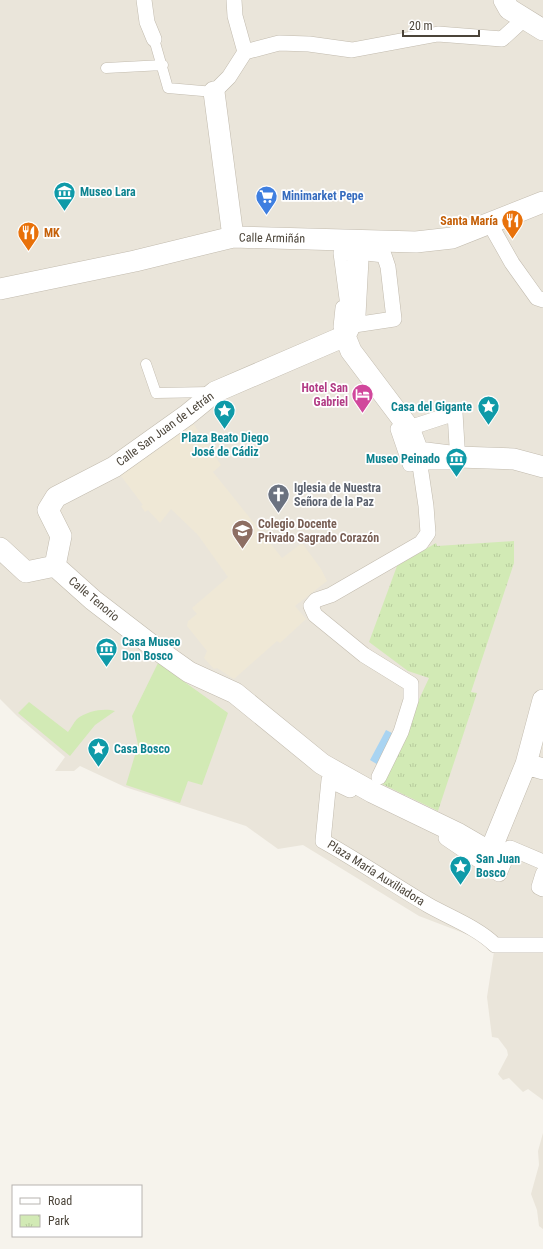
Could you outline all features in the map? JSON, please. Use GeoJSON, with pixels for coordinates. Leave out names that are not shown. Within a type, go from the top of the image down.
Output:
{"type":"FeatureCollection","features":[{"type":"Feature","properties":{"kind":"street"},"geometry":{"type":"LineString","coordinates":[[144,0],[147,22],[154,39]]}},
{"type":"Feature","properties":{"kind":"street"},"geometry":{"type":"LineString","coordinates":[[234,0],[235,16],[245,52]]}},
{"type":"Feature","properties":{"kind":"street"},"geometry":{"type":"LineString","coordinates":[[504,0],[509,9],[543,30]]}},
{"type":"Feature","properties":{"kind":"street"},"geometry":{"type":"LineString","coordinates":[[233,237],[214,92],[229,77],[245,52],[279,43],[309,44],[352,50],[438,34],[502,39],[524,19]]}},
{"type":"Feature","properties":{"kind":"street","name":"Calle Armiñán"},"geometry":{"type":"LineString","coordinates":[[0,289],[135,261],[233,237],[359,246],[452,238],[543,202]]}},
{"type":"Feature","properties":{"kind":"street"},"geometry":{"type":"LineString","coordinates":[[490,224],[512,263],[537,298],[543,300]]}},
{"type":"Feature","properties":{"kind":"street"},"geometry":{"type":"LineString","coordinates":[[347,330],[394,319],[388,267],[384,255],[359,246],[354,315],[347,330],[351,351],[409,428],[419,457],[428,533],[421,543],[331,595],[316,600],[311,606],[315,615],[364,655],[411,684],[411,700],[403,726],[379,778]]}},
{"type":"Feature","properties":{"kind":"street","name":"Calle San Juan de Letrán"},"geometry":{"type":"LineString","coordinates":[[55,566],[61,536],[48,510],[56,497],[114,467],[187,416],[215,392],[347,330]]}},
{"type":"Feature","properties":{"kind":"street"},"geometry":{"type":"LineString","coordinates":[[409,428],[455,413],[458,457]]}},
{"type":"Feature","properties":{"kind":"street"},"geometry":{"type":"LineString","coordinates":[[419,457],[514,459],[543,466]]}},
{"type":"Feature","properties":{"kind":"street"},"geometry":{"type":"LineString","coordinates":[[0,548],[26,572],[55,566]]}},
{"type":"Feature","properties":{"kind":"street","name":"Calle Tenorio"},"geometry":{"type":"LineString","coordinates":[[55,566],[93,600],[158,650],[189,672],[235,693],[322,764],[372,792],[459,834],[490,852],[534,766]]}},
{"type":"Feature","properties":{"kind":"street"},"geometry":{"type":"LineString","coordinates":[[534,766],[543,700]]}},
{"type":"Feature","properties":{"kind":"street","name":"Plaza María Auxiliadora"},"geometry":{"type":"LineString","coordinates":[[543,862],[510,848],[498,874],[458,845],[422,824],[329,780],[323,841],[404,891],[483,934],[495,945],[543,945]]}},
{"type":"Feature","properties":{"kind":"street"},"geometry":{"type":"LineString","coordinates":[[543,874],[539,887],[543,890]]}},
{"type":"Feature","properties":{"kind":"lane"},"geometry":{"type":"LineString","coordinates":[[154,39],[163,65],[168,88],[214,92]]}},
{"type":"Feature","properties":{"kind":"lane"},"geometry":{"type":"LineString","coordinates":[[106,68],[163,65]]}},
{"type":"Feature","properties":{"kind":"lane"},"geometry":{"type":"LineString","coordinates":[[146,364],[156,393],[215,392]]}},
{"type":"Feature","properties":{"kind":"shaded area"},"geometry":{"type":"Polygon","coordinates":[[[0,0],[543,0],[543,1100],[528,1089],[523,1092],[509,1078],[503,1080],[498,1074],[508,1055],[507,1050],[498,1038],[492,1037],[487,997],[495,945],[419,916],[303,845],[278,849],[246,826],[125,787],[80,766],[74,771],[55,771],[65,757],[17,716],[0,699],[0,0]]]}},
{"type":"Feature","properties":{"kind":"shaded area","name":"Colegio Docente Privado Sagrado Corazón"},"geometry":{"type":"Polygon","coordinates":[[[191,420],[221,465],[213,472],[282,558],[302,543],[321,569],[327,581],[295,606],[306,619],[280,643],[277,641],[234,679],[217,668],[214,669],[204,658],[207,651],[187,626],[188,621],[197,614],[192,608],[228,577],[198,535],[171,509],[160,523],[148,510],[145,512],[141,506],[143,505],[118,472],[191,420]]]}},
{"type":"Feature","properties":{"kind":"shaded area"},"geometry":{"type":"Polygon","coordinates":[[[543,1133],[543,1229],[539,1226],[537,1210],[531,1194],[539,1165],[538,1151],[543,1133]]]}},
{"type":"Feature","properties":{"kind":"green space"},"geometry":{"type":"Polygon","coordinates":[[[514,541],[514,563],[471,692],[477,693],[438,811],[380,783],[429,678],[408,671],[369,642],[397,566],[436,543],[437,546],[514,541]]]}},
{"type":"Feature","properties":{"kind":"green space"},"geometry":{"type":"Polygon","coordinates":[[[158,663],[228,713],[202,785],[188,781],[180,803],[126,785],[138,745],[132,716],[158,663]]]}},
{"type":"Feature","properties":{"kind":"green space"},"geometry":{"type":"Polygon","coordinates":[[[29,702],[68,732],[77,719],[81,716],[101,710],[115,711],[95,725],[70,756],[18,713],[29,702]]]}},
{"type":"Feature","properties":{"kind":"water"},"geometry":{"type":"Polygon","coordinates":[[[386,730],[396,735],[380,766],[370,760],[386,730]]]}},
{"type":"Feature","properties":{"kind":"place","name":"Museo Lara"},"geometry":{"type":"Point","coordinates":[64,212]}},
{"type":"Feature","properties":{"kind":"place","name":"Minimarket Pepe"},"geometry":{"type":"Point","coordinates":[266,216]}},
{"type":"Feature","properties":{"kind":"place","name":"Santa María"},"geometry":{"type":"Point","coordinates":[513,240]}},
{"type":"Feature","properties":{"kind":"place","name":"MK"},"geometry":{"type":"Point","coordinates":[28,252]}},
{"type":"Feature","properties":{"kind":"place","name":"Hotel San Gabriel"},"geometry":{"type":"Point","coordinates":[363,414]}},
{"type":"Feature","properties":{"kind":"place","name":"Casa del Gigante"},"geometry":{"type":"Point","coordinates":[488,426]}},
{"type":"Feature","properties":{"kind":"place","name":"Plaza Beato Diego José de Cádiz"},"geometry":{"type":"Point","coordinates":[225,430]}},
{"type":"Feature","properties":{"kind":"place","name":"Museo Peinado"},"geometry":{"type":"Point","coordinates":[456,478]}},
{"type":"Feature","properties":{"kind":"place","name":"Iglesia de Nuestra Señora de la Paz"},"geometry":{"type":"Point","coordinates":[279,514]}},
{"type":"Feature","properties":{"kind":"place","name":"Colegio Docente Privado Sagrado Corazón"},"geometry":{"type":"Point","coordinates":[243,550]}},
{"type":"Feature","properties":{"kind":"place","name":"Casa Museo Don Bosco"},"geometry":{"type":"Point","coordinates":[106,668]}},
{"type":"Feature","properties":{"kind":"place","name":"Casa Bosco"},"geometry":{"type":"Point","coordinates":[99,768]}},
{"type":"Feature","properties":{"kind":"place","name":"San Juan Bosco"},"geometry":{"type":"Point","coordinates":[461,886]}}]}
